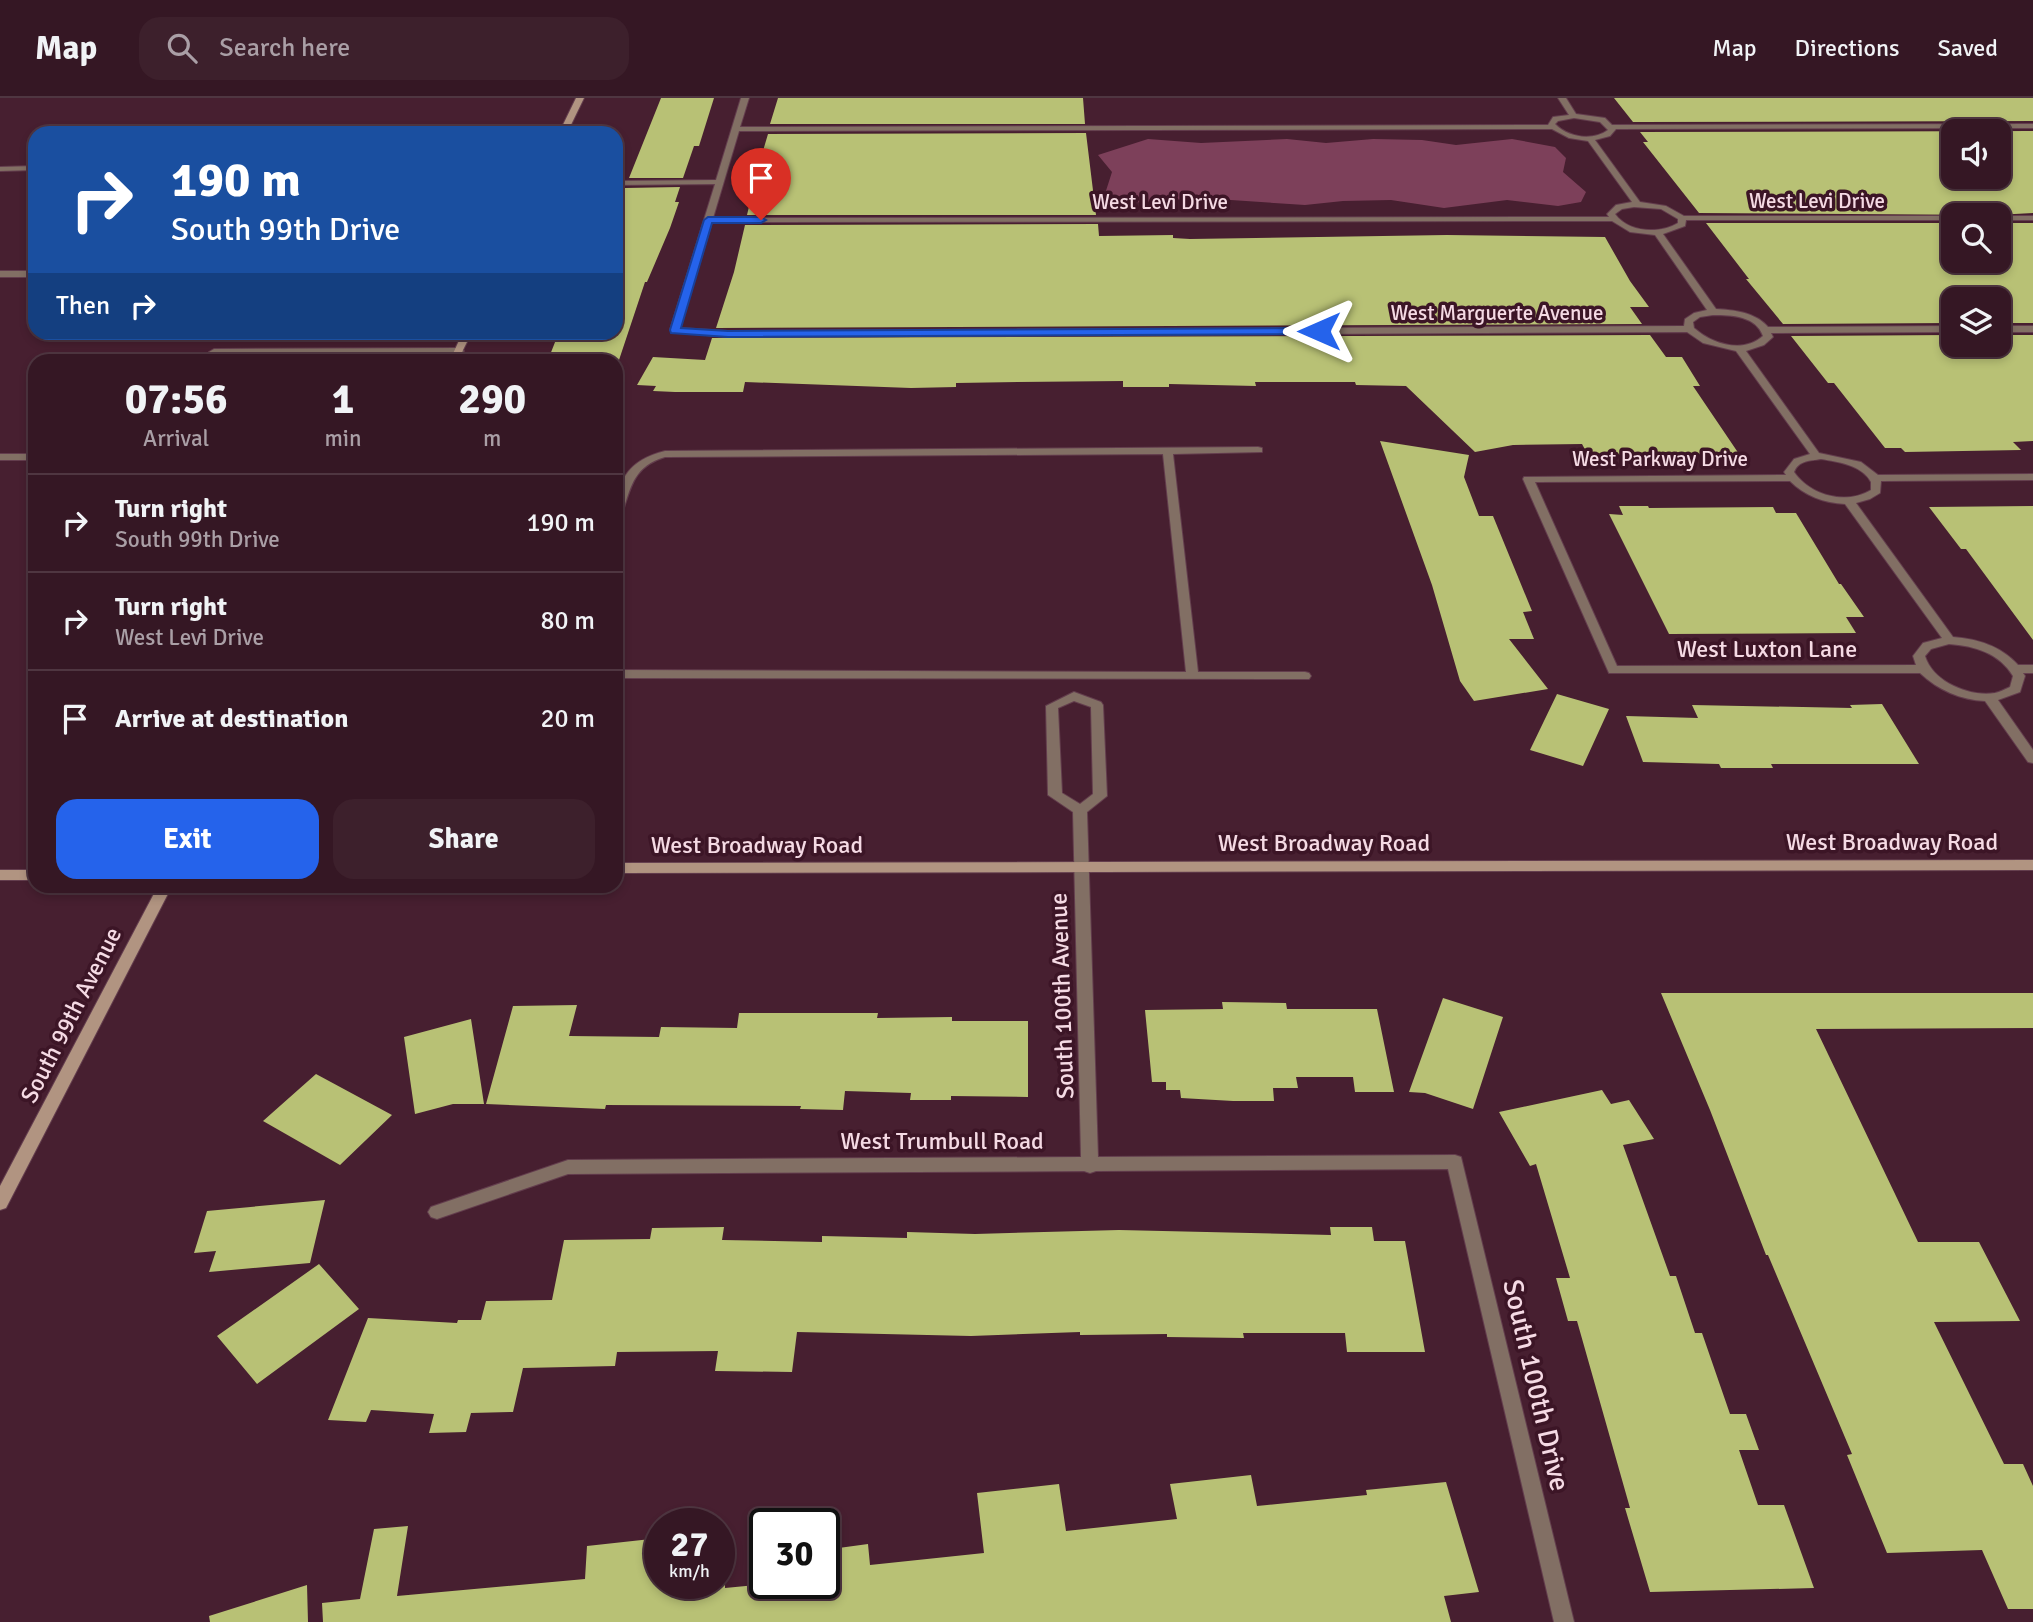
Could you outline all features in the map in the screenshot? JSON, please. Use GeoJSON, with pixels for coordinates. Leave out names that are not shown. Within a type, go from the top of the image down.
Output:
{"type":"FeatureCollection","features":[{"type":"Feature","properties":{"kind":"main road"},"geometry":{"type":"LineString","coordinates":[[566,126],[580,98]]}},
{"type":"Feature","properties":{"kind":"main road","name":"West Broadway Road"},"geometry":{"type":"LineString","coordinates":[[623,868],[2033,865]]}},
{"type":"Feature","properties":{"kind":"main road"},"geometry":{"type":"LineString","coordinates":[[0,876],[28,875]]}},
{"type":"Feature","properties":{"kind":"main road","name":"South 99th Avenue"},"geometry":{"type":"LineString","coordinates":[[0,1203],[161,893]]}},
{"type":"Feature","properties":{"kind":"street"},"geometry":{"type":"LineString","coordinates":[[708,220],[746,98]]}},
{"type":"Feature","properties":{"kind":"street"},"geometry":{"type":"LineString","coordinates":[[1562,98],[1574,116]]}},
{"type":"Feature","properties":{"kind":"street"},"geometry":{"type":"LineString","coordinates":[[1552,127],[1551,124],[1556,119],[1574,116],[1602,120],[1612,127],[2033,126]]}},
{"type":"Feature","properties":{"kind":"street"},"geometry":{"type":"LineString","coordinates":[[736,129],[1552,127],[1567,135],[1590,138],[1611,133],[1612,127]]}},
{"type":"Feature","properties":{"kind":"street"},"geometry":{"type":"LineString","coordinates":[[1590,138],[1637,204]]}},
{"type":"Feature","properties":{"kind":"street"},"geometry":{"type":"LineString","coordinates":[[0,169],[28,169]]}},
{"type":"Feature","properties":{"kind":"street"},"geometry":{"type":"LineString","coordinates":[[623,183],[719,182]]}},
{"type":"Feature","properties":{"kind":"street"},"geometry":{"type":"LineString","coordinates":[[1637,204],[1670,210],[1682,218],[1682,224],[1676,229],[1657,232],[1625,227],[1613,219],[1613,210],[1637,204]]}},
{"type":"Feature","properties":{"kind":"street","name":"West Levi Drive"},"geometry":{"type":"LineString","coordinates":[[1682,218],[1941,218]]}},
{"type":"Feature","properties":{"kind":"street"},"geometry":{"type":"LineString","coordinates":[[2011,218],[2033,218]]}},
{"type":"Feature","properties":{"kind":"street","name":"West Levi Drive"},"geometry":{"type":"LineString","coordinates":[[708,220],[1613,219]]}},
{"type":"Feature","properties":{"kind":"street","name":"West Marguerte Avenue"},"geometry":{"type":"LineString","coordinates":[[708,220],[675,330],[742,334],[1689,330]]}},
{"type":"Feature","properties":{"kind":"street"},"geometry":{"type":"LineString","coordinates":[[1657,232],[1713,312]]}},
{"type":"Feature","properties":{"kind":"street"},"geometry":{"type":"LineString","coordinates":[[0,274],[28,274]]}},
{"type":"Feature","properties":{"kind":"street"},"geometry":{"type":"LineString","coordinates":[[1766,330],[1768,337],[1762,344],[1739,348],[1708,342],[1689,330],[1687,325],[1691,317],[1713,312],[1745,316],[1766,330],[1941,329]]}},
{"type":"Feature","properties":{"kind":"street"},"geometry":{"type":"LineString","coordinates":[[2011,329],[2033,329]]}},
{"type":"Feature","properties":{"kind":"street"},"geometry":{"type":"LineString","coordinates":[[212,354],[222,340]]}},
{"type":"Feature","properties":{"kind":"street"},"geometry":{"type":"LineString","coordinates":[[1739,348],[1817,457]]}},
{"type":"Feature","properties":{"kind":"street"},"geometry":{"type":"LineString","coordinates":[[623,497],[634,466],[649,457],[665,454],[1258,450]]}},
{"type":"Feature","properties":{"kind":"street"},"geometry":{"type":"LineString","coordinates":[[1168,452],[1192,676]]}},
{"type":"Feature","properties":{"kind":"street"},"geometry":{"type":"LineString","coordinates":[[0,457],[28,457]]}},
{"type":"Feature","properties":{"kind":"street"},"geometry":{"type":"LineString","coordinates":[[1817,457],[1847,461],[1875,478],[1878,485],[1871,495],[1848,500],[1810,492],[1792,478],[1789,472],[1797,461],[1817,457]]}},
{"type":"Feature","properties":{"kind":"street"},"geometry":{"type":"LineString","coordinates":[[1875,478],[2033,477]]}},
{"type":"Feature","properties":{"kind":"street","name":"West Parkway Drive"},"geometry":{"type":"LineString","coordinates":[[1613,670],[1528,479],[1792,478]]}},
{"type":"Feature","properties":{"kind":"street"},"geometry":{"type":"LineString","coordinates":[[1848,500],[1949,640]]}},
{"type":"Feature","properties":{"kind":"street"},"geometry":{"type":"LineString","coordinates":[[1949,640],[1988,648],[2015,669],[2019,676],[2016,688],[2010,693],[1989,697],[1974,696],[1943,686],[1922,669],[1918,660],[1919,652],[1925,646],[1949,640]]}},
{"type":"Feature","properties":{"kind":"street"},"geometry":{"type":"LineString","coordinates":[[2015,669],[2033,668]]}},
{"type":"Feature","properties":{"kind":"street","name":"West Luxton Lane"},"geometry":{"type":"LineString","coordinates":[[1613,670],[1922,669]]}},
{"type":"Feature","properties":{"kind":"street"},"geometry":{"type":"LineString","coordinates":[[623,674],[1305,676]]}},
{"type":"Feature","properties":{"kind":"street"},"geometry":{"type":"LineString","coordinates":[[1074,675],[1074,696]]}},
{"type":"Feature","properties":{"kind":"street"},"geometry":{"type":"LineString","coordinates":[[1074,696],[1097,705],[1100,796],[1080,810],[1055,795],[1052,706],[1074,696]]}},
{"type":"Feature","properties":{"kind":"street"},"geometry":{"type":"LineString","coordinates":[[1989,697],[2033,759]]}},
{"type":"Feature","properties":{"kind":"street","name":"South 100th Avenue"},"geometry":{"type":"LineString","coordinates":[[1080,810],[1090,1166]]}},
{"type":"Feature","properties":{"kind":"street","name":"West Trumbull Road"},"geometry":{"type":"LineString","coordinates":[[437,1212],[568,1167],[1455,1162]]}},
{"type":"Feature","properties":{"kind":"street","name":"South 100th Drive"},"geometry":{"type":"LineString","coordinates":[[1455,1162],[1564,1622]]}},
{"type":"Feature","properties":{"kind":"shaded area"},"geometry":{"type":"Polygon","coordinates":[[[1148,139],[1201,143],[1287,139],[1326,143],[1373,139],[1422,140],[1456,145],[1512,139],[1555,147],[1566,158],[1563,172],[1586,192],[1581,202],[1558,206],[1507,200],[1444,208],[1391,200],[1305,205],[1201,198],[1114,204],[1104,197],[1112,172],[1098,155],[1148,139]]]}},
{"type":"Feature","properties":{"kind":"building"},"geometry":{"type":"Polygon","coordinates":[[[661,98],[714,98],[699,146],[694,146],[683,178],[629,178],[661,98]]]}},
{"type":"Feature","properties":{"kind":"building"},"geometry":{"type":"Polygon","coordinates":[[[778,98],[1083,98],[1085,124],[770,124],[778,98]]]}},
{"type":"Feature","properties":{"kind":"building"},"geometry":{"type":"Polygon","coordinates":[[[1614,98],[2033,98],[2033,121],[1941,119],[1941,121],[1633,122],[1614,98]]]}},
{"type":"Feature","properties":{"kind":"building"},"geometry":{"type":"Polygon","coordinates":[[[1941,131],[1941,189],[2011,189],[2011,131],[2033,131],[2033,213],[2011,214],[2011,203],[1941,203],[1941,215],[1699,213],[1643,142],[1648,142],[1640,132],[1941,131]]]}},
{"type":"Feature","properties":{"kind":"building"},"geometry":{"type":"Polygon","coordinates":[[[1086,133],[1096,215],[747,215],[749,198],[768,134],[1086,133]]]}},
{"type":"Feature","properties":{"kind":"building"},"geometry":{"type":"Polygon","coordinates":[[[680,187],[675,202],[679,202],[670,228],[645,282],[621,354],[550,354],[556,340],[623,340],[625,188],[680,187]]]}},
{"type":"Feature","properties":{"kind":"building"},"geometry":{"type":"Polygon","coordinates":[[[1706,223],[1941,223],[1941,273],[2011,273],[2011,223],[2033,223],[2033,323],[2011,323],[2011,287],[1941,287],[1941,323],[1783,324],[1746,279],[1749,279],[1706,223]]]}},
{"type":"Feature","properties":{"kind":"building"},"geometry":{"type":"Polygon","coordinates":[[[1098,224],[1099,236],[1173,235],[1173,238],[1190,239],[1447,235],[1605,237],[1630,281],[1649,307],[1630,307],[1642,324],[716,328],[734,272],[745,225],[1098,224]]]}},
{"type":"Feature","properties":{"kind":"building"},"geometry":{"type":"Polygon","coordinates":[[[1650,335],[1666,357],[1682,357],[1700,386],[1693,386],[1739,454],[1588,455],[1582,444],[1513,445],[1475,452],[1406,386],[1356,385],[1355,382],[1255,382],[1256,386],[1169,384],[1169,387],[1123,387],[1123,381],[1018,382],[956,383],[956,387],[911,388],[745,382],[743,392],[653,391],[656,386],[637,385],[653,357],[705,360],[712,338],[1650,335]]]}},
{"type":"Feature","properties":{"kind":"building"},"geometry":{"type":"Polygon","coordinates":[[[1941,335],[1941,357],[2011,357],[2011,335],[2033,335],[2033,441],[2013,442],[2021,450],[1905,452],[1901,448],[1885,448],[1834,383],[1828,383],[1791,336],[1941,335]]]}},
{"type":"Feature","properties":{"kind":"building"},"geometry":{"type":"Polygon","coordinates":[[[1380,441],[1469,455],[1464,477],[1479,516],[1493,516],[1532,611],[1523,612],[1534,639],[1509,639],[1548,689],[1474,701],[1460,681],[1432,585],[1380,441]]]}},
{"type":"Feature","properties":{"kind":"building"},"geometry":{"type":"Polygon","coordinates":[[[1619,506],[1773,507],[1776,513],[1796,513],[1839,584],[1864,617],[1846,617],[1856,633],[1669,634],[1609,514],[1623,515],[1619,506]]]}},
{"type":"Feature","properties":{"kind":"building"},"geometry":{"type":"Polygon","coordinates":[[[2033,506],[2033,640],[1966,549],[1961,549],[1929,507],[2033,506]]]}},
{"type":"Feature","properties":{"kind":"building"},"geometry":{"type":"Polygon","coordinates":[[[1557,694],[1609,709],[1583,766],[1530,750],[1557,694]]]}},
{"type":"Feature","properties":{"kind":"building"},"geometry":{"type":"Polygon","coordinates":[[[1882,704],[1919,764],[1771,764],[1773,768],[1721,768],[1719,764],[1643,762],[1626,716],[1698,718],[1692,705],[1852,708],[1850,705],[1882,704]]]}},
{"type":"Feature","properties":{"kind":"building"},"geometry":{"type":"Polygon","coordinates":[[[1661,993],[2033,993],[2033,1028],[1816,1029],[1918,1242],[1979,1242],[2020,1321],[1934,1322],[2004,1464],[2023,1464],[2033,1486],[2033,1609],[2008,1609],[1982,1550],[1887,1553],[1847,1455],[1852,1454],[1766,1255],[1661,993]]]}},
{"type":"Feature","properties":{"kind":"building"},"geometry":{"type":"Polygon","coordinates":[[[1443,998],[1503,1017],[1473,1109],[1425,1093],[1409,1092],[1443,998]]]}},
{"type":"Feature","properties":{"kind":"building"},"geometry":{"type":"Polygon","coordinates":[[[1222,1002],[1286,1003],[1287,1009],[1377,1009],[1394,1092],[1355,1092],[1353,1077],[1296,1077],[1298,1088],[1273,1088],[1274,1101],[1233,1101],[1181,1098],[1180,1090],[1166,1090],[1166,1082],[1152,1082],[1145,1010],[1223,1009],[1222,1002]]]}},
{"type":"Feature","properties":{"kind":"building"},"geometry":{"type":"Polygon","coordinates":[[[577,1005],[569,1036],[659,1037],[661,1027],[737,1028],[739,1013],[878,1013],[877,1018],[952,1017],[952,1021],[1028,1021],[1028,1097],[951,1096],[951,1100],[910,1100],[911,1093],[845,1091],[843,1110],[800,1109],[801,1106],[606,1105],[605,1109],[486,1104],[513,1006],[577,1005]]]}},
{"type":"Feature","properties":{"kind":"building"},"geometry":{"type":"Polygon","coordinates":[[[471,1019],[484,1104],[453,1104],[415,1114],[404,1037],[471,1019]]]}},
{"type":"Feature","properties":{"kind":"building"},"geometry":{"type":"Polygon","coordinates":[[[316,1074],[392,1115],[340,1165],[263,1121],[316,1074]]]}},
{"type":"Feature","properties":{"kind":"building"},"geometry":{"type":"Polygon","coordinates":[[[1602,1090],[1611,1104],[1629,1100],[1654,1139],[1623,1145],[1670,1276],[1676,1276],[1695,1333],[1702,1333],[1730,1414],[1746,1414],[1759,1450],[1739,1450],[1758,1505],[1784,1505],[1814,1588],[1650,1592],[1625,1508],[1630,1508],[1577,1321],[1568,1321],[1556,1278],[1570,1278],[1536,1164],[1530,1166],[1499,1112],[1602,1090]]]}},
{"type":"Feature","properties":{"kind":"building"},"geometry":{"type":"Polygon","coordinates":[[[325,1200],[310,1263],[209,1272],[216,1251],[194,1253],[207,1211],[325,1200]]]}},
{"type":"Feature","properties":{"kind":"building"},"geometry":{"type":"Polygon","coordinates":[[[724,1227],[722,1240],[822,1242],[822,1236],[907,1238],[907,1232],[975,1234],[1119,1230],[1331,1235],[1330,1227],[1372,1227],[1374,1241],[1405,1241],[1425,1352],[1347,1352],[1345,1333],[1243,1333],[1244,1338],[1167,1337],[1167,1334],[1080,1335],[1080,1332],[971,1336],[797,1332],[792,1372],[715,1371],[718,1351],[617,1352],[615,1366],[523,1368],[513,1412],[471,1413],[466,1432],[429,1433],[434,1414],[371,1410],[366,1422],[328,1420],[368,1318],[457,1323],[458,1320],[481,1320],[486,1301],[552,1300],[564,1240],[650,1239],[652,1228],[724,1227]]]}},
{"type":"Feature","properties":{"kind":"building"},"geometry":{"type":"Polygon","coordinates":[[[319,1264],[359,1309],[257,1384],[217,1336],[319,1264]]]}},
{"type":"Feature","properties":{"kind":"building"},"geometry":{"type":"Polygon","coordinates":[[[1251,1475],[1257,1506],[1367,1495],[1366,1490],[1446,1482],[1479,1592],[1444,1596],[1451,1622],[323,1622],[322,1603],[360,1599],[374,1529],[408,1526],[397,1596],[585,1579],[587,1546],[644,1540],[644,1599],[735,1599],[735,1587],[749,1586],[749,1599],[840,1599],[840,1548],[868,1544],[870,1565],[984,1553],[977,1493],[1059,1484],[1066,1531],[1177,1519],[1170,1484],[1251,1475]]]}},
{"type":"Feature","properties":{"kind":"building"},"geometry":{"type":"Polygon","coordinates":[[[307,1585],[308,1622],[210,1622],[209,1616],[307,1585]]]}},
{"type":"Feature","properties":{"kind":"route"},"geometry":{"type":"LineString","coordinates":[[761,220],[708,220],[675,330],[728,334],[1319,331]]}}]}
